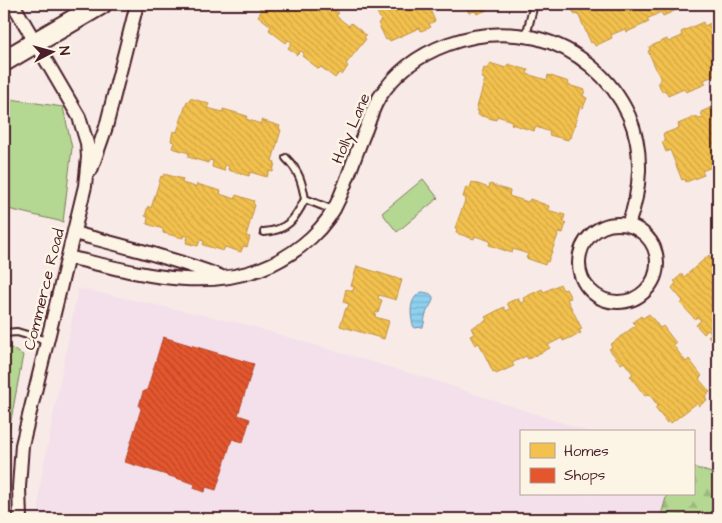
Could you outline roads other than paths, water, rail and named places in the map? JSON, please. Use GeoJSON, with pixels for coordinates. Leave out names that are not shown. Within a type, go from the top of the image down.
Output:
{"type":"FeatureCollection","features":[{"type":"Feature","properties":{"kind":"main road"},"geometry":{"type":"LineString","coordinates":[[4,60],[101,4]]}},
{"type":"Feature","properties":{"kind":"street","name":"Commerce Road"},"geometry":{"type":"LineString","coordinates":[[13,4],[79,117],[87,143],[88,157],[85,186]]}},
{"type":"Feature","properties":{"kind":"street","name":"Commerce Road"},"geometry":{"type":"LineString","coordinates":[[20,519],[19,487],[22,445],[85,186],[106,126],[137,4]]}},
{"type":"Feature","properties":{"kind":"street","name":"Holly Lane"},"geometry":{"type":"LineString","coordinates":[[68,257],[141,274],[184,280],[224,277],[256,270],[282,259],[313,235],[334,210],[354,155],[378,99],[402,72],[431,52],[462,39],[494,34],[526,36],[553,43],[580,57],[604,78],[622,103],[634,131],[639,161],[635,206],[628,225]]}},
{"type":"Feature","properties":{"kind":"street"},"geometry":{"type":"LineString","coordinates":[[615,224],[628,225],[640,231],[649,240],[655,251],[657,264],[655,277],[648,288],[639,296],[627,301],[614,302],[602,299],[591,292],[583,281],[579,269],[580,256],[584,244],[592,234],[603,227],[615,224]]}},
{"type":"Feature","properties":{"kind":"street"},"geometry":{"type":"LineString","coordinates":[[74,233],[188,263],[224,277]]}},
{"type":"Feature","properties":{"kind":"lane"},"geometry":{"type":"LineString","coordinates":[[526,36],[534,4]]}},
{"type":"Feature","properties":{"kind":"lane"},"geometry":{"type":"LineString","coordinates":[[264,232],[275,231],[287,226],[298,213],[305,199],[302,181],[295,167],[286,158]]}},
{"type":"Feature","properties":{"kind":"lane"},"geometry":{"type":"LineString","coordinates":[[305,199],[334,210]]}},
{"type":"Feature","properties":{"kind":"lane"},"geometry":{"type":"LineString","coordinates":[[4,333],[18,332],[47,341]]}},
{"type":"Feature","properties":{"kind":"water"},"geometry":{"type":"Polygon","coordinates":[[[422,292],[432,295],[433,301],[426,314],[423,327],[414,328],[411,313],[412,303],[414,298],[422,292]]]}}]}
